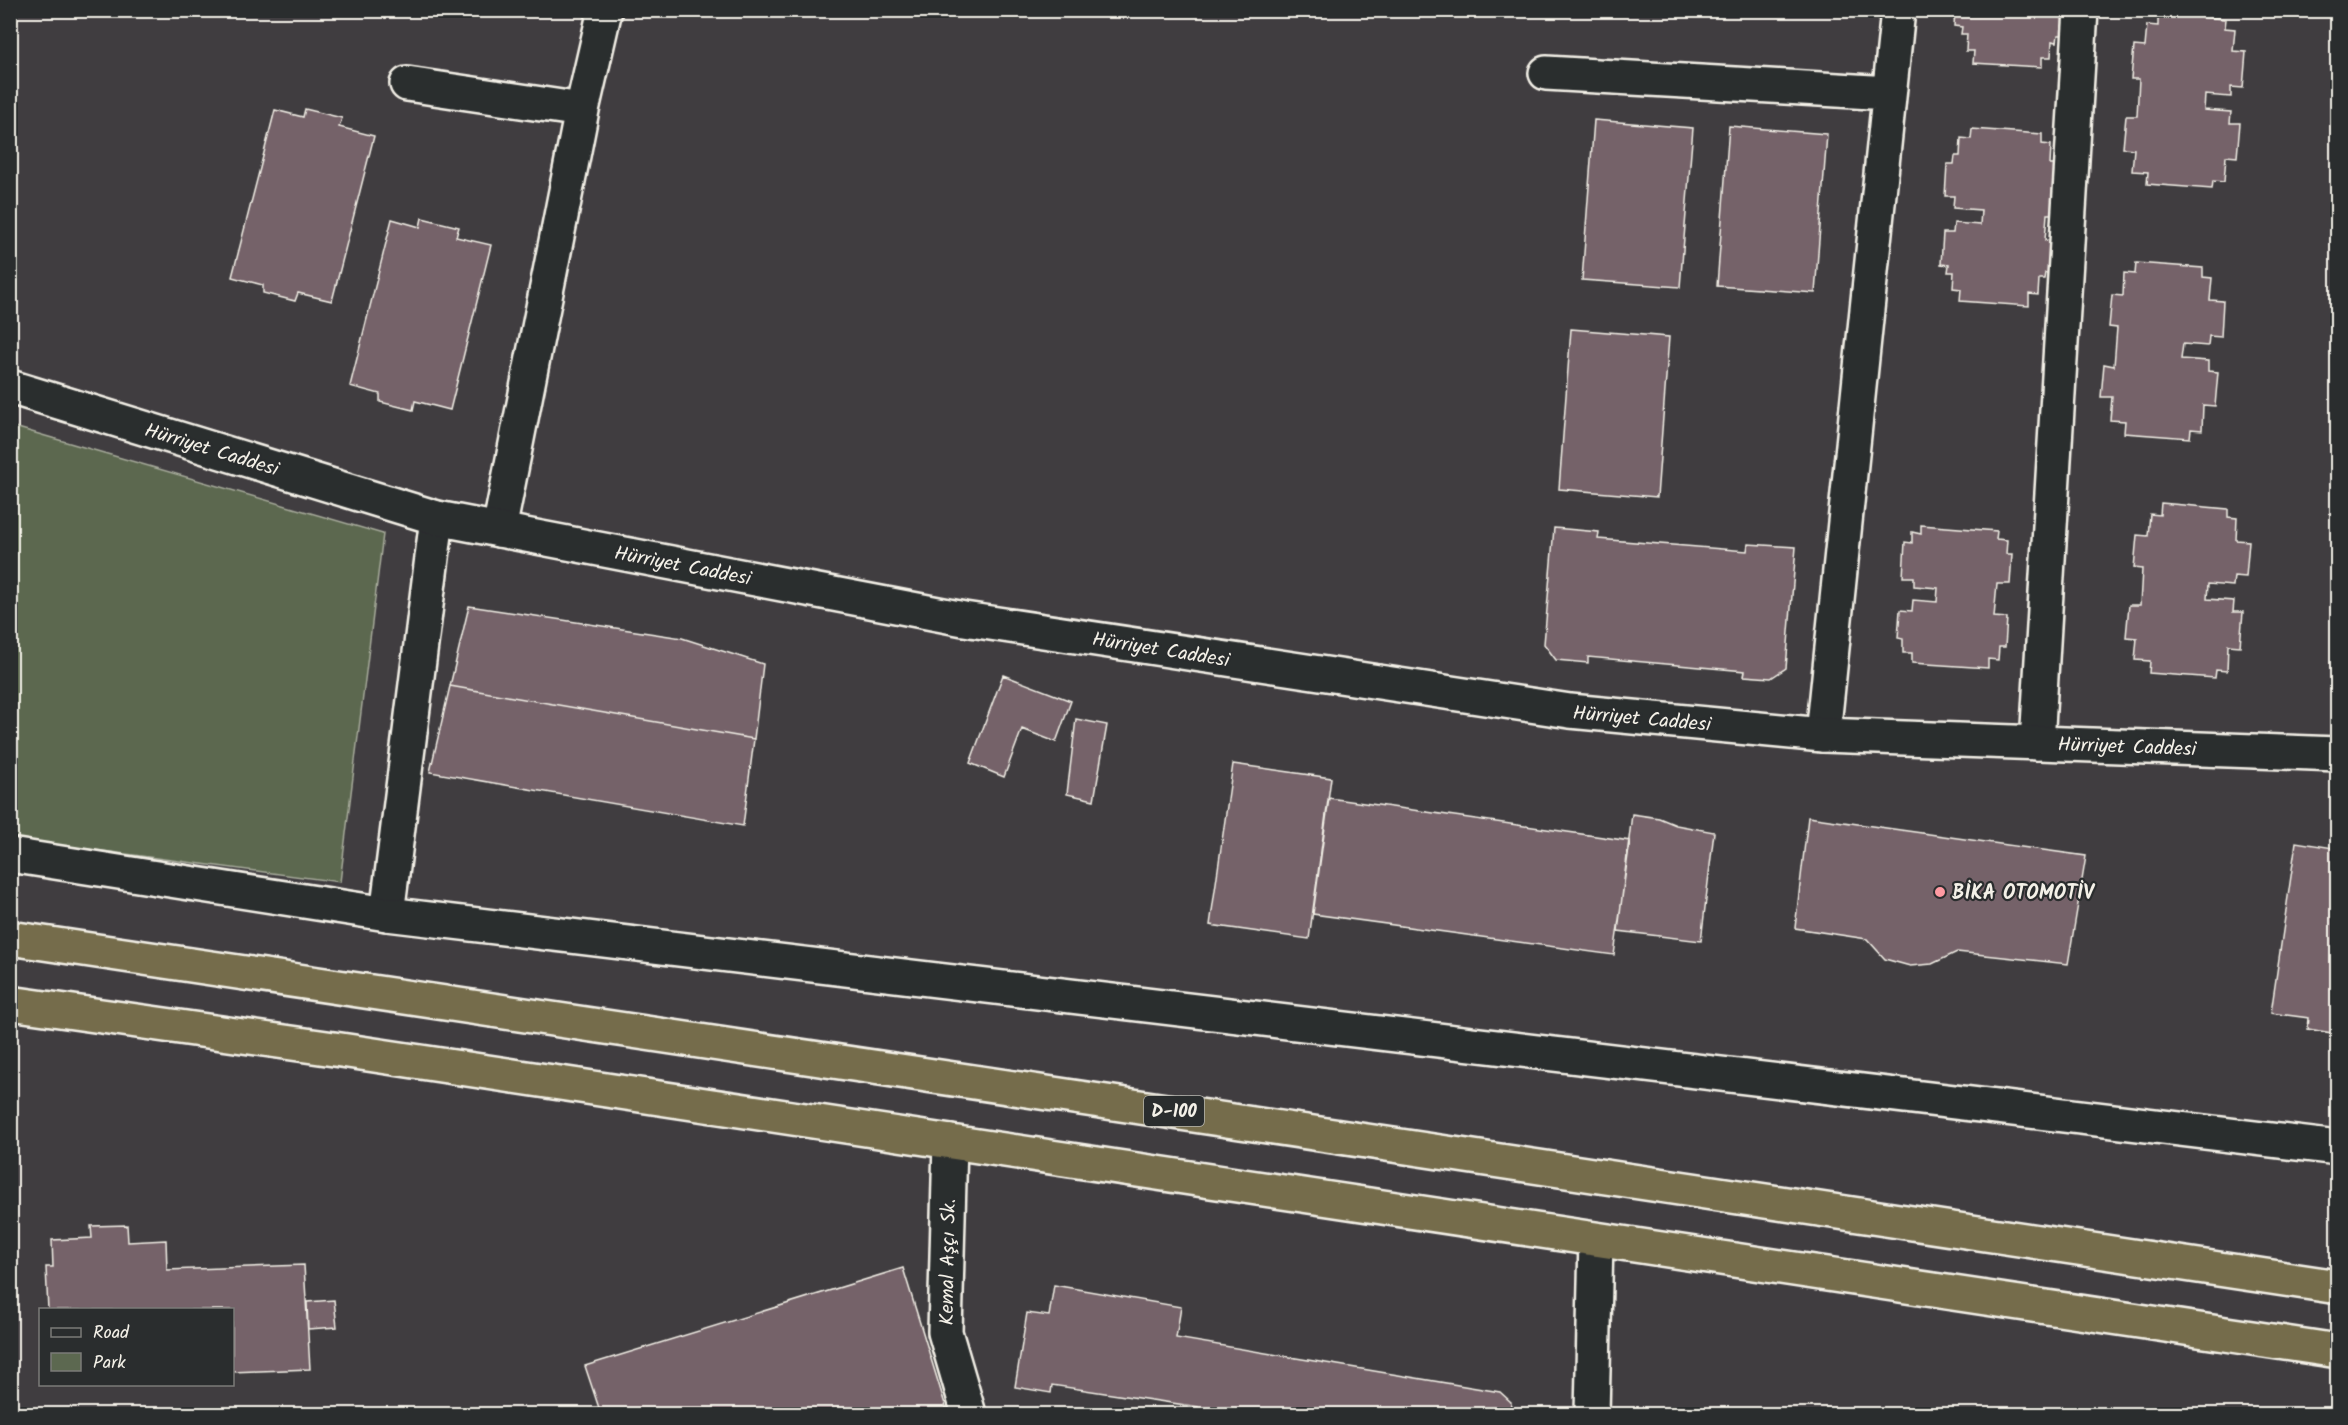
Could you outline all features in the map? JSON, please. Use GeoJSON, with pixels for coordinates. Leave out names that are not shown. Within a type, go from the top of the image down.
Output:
{"type":"FeatureCollection","features":[{"type":"Feature","properties":{"kind":"highway","name":"D-100"},"geometry":{"type":"LineString","coordinates":[[10,938],[753,1051],[1683,1186],[2337,1287]]}},
{"type":"Feature","properties":{"kind":"highway"},"geometry":{"type":"LineString","coordinates":[[10,1003],[2337,1351]]}},
{"type":"Feature","properties":{"kind":"main road"},"geometry":{"type":"LineString","coordinates":[[499,530],[582,111],[605,10]]}},
{"type":"Feature","properties":{"kind":"main road"},"geometry":{"type":"LineString","coordinates":[[1823,735],[1898,10]]}},
{"type":"Feature","properties":{"kind":"main road"},"geometry":{"type":"LineString","coordinates":[[2037,743],[2081,10]]}},
{"type":"Feature","properties":{"kind":"main road"},"geometry":{"type":"LineString","coordinates":[[1546,73],[1889,93]]}},
{"type":"Feature","properties":{"kind":"main road"},"geometry":{"type":"LineString","coordinates":[[407,84],[582,111]]}},
{"type":"Feature","properties":{"kind":"main road","name":"Hürriyet Caddesi"},"geometry":{"type":"LineString","coordinates":[[10,387],[437,518],[964,619],[1570,711],[1823,735],[2337,754]]}},
{"type":"Feature","properties":{"kind":"main road"},"geometry":{"type":"LineString","coordinates":[[387,914],[437,518]]}},
{"type":"Feature","properties":{"kind":"main road"},"geometry":{"type":"LineString","coordinates":[[10,855],[387,914],[2337,1148]]}},
{"type":"Feature","properties":{"kind":"main road","name":"Kemal Aşçı Sk."},"geometry":{"type":"LineString","coordinates":[[950,1142],[945,1332],[969,1414]]}},
{"type":"Feature","properties":{"kind":"main road"},"geometry":{"type":"LineString","coordinates":[[1593,1414],[1596,1240]]}},
{"type":"Feature","properties":{"kind":"green space"},"geometry":{"type":"Polygon","coordinates":[[[11,426],[383,534],[340,882],[11,839],[11,426]]]}},
{"type":"Feature","properties":{"kind":"building"},"geometry":{"type":"Polygon","coordinates":[[[1955,10],[2068,10],[2066,35],[2058,35],[2057,42],[2052,41],[2051,57],[2042,57],[2042,67],[1973,63],[1974,51],[1966,51],[1967,34],[1961,34],[1962,27],[1954,26],[1955,10]]]}},
{"type":"Feature","properties":{"kind":"building"},"geometry":{"type":"Polygon","coordinates":[[[2158,14],[2226,19],[2225,28],[2235,29],[2233,51],[2246,52],[2243,88],[2231,87],[2231,97],[2205,95],[2204,110],[2231,112],[2230,123],[2240,123],[2237,157],[2226,156],[2224,182],[2213,181],[2212,189],[2147,184],[2148,172],[2132,171],[2134,149],[2123,148],[2126,116],[2137,116],[2139,79],[2131,79],[2134,46],[2145,47],[2147,25],[2158,26],[2158,14]]]}},
{"type":"Feature","properties":{"kind":"building"},"geometry":{"type":"Polygon","coordinates":[[[305,109],[342,118],[339,127],[374,136],[332,301],[298,293],[295,301],[263,293],[263,285],[232,277],[275,110],[303,117],[305,109]]]}},
{"type":"Feature","properties":{"kind":"building"},"geometry":{"type":"Polygon","coordinates":[[[1594,120],[1693,128],[1680,287],[1582,280],[1594,120]]]}},
{"type":"Feature","properties":{"kind":"building"},"geometry":{"type":"Polygon","coordinates":[[[1729,126],[1827,134],[1815,293],[1717,286],[1729,126]]]}},
{"type":"Feature","properties":{"kind":"building"},"geometry":{"type":"Polygon","coordinates":[[[1972,129],[2042,134],[2042,144],[2051,145],[2050,165],[2055,165],[2052,214],[2047,214],[2045,240],[2055,241],[2053,273],[2045,273],[2044,279],[2039,279],[2038,295],[2029,294],[2029,306],[1960,301],[1961,289],[1953,288],[1954,272],[1948,272],[1949,265],[1941,264],[1943,233],[1953,233],[1954,223],[1980,225],[1981,210],[1953,208],[1954,196],[1945,196],[1947,164],[1954,164],[1955,156],[1960,156],[1961,138],[1971,139],[1972,129]]]}},
{"type":"Feature","properties":{"kind":"building"},"geometry":{"type":"Polygon","coordinates":[[[422,218],[459,227],[456,237],[491,245],[450,410],[415,401],[413,410],[380,402],[380,394],[350,386],[392,219],[420,227],[422,218]]]}},
{"type":"Feature","properties":{"kind":"building"},"geometry":{"type":"Polygon","coordinates":[[[2136,263],[2203,268],[2203,277],[2212,278],[2210,300],[2223,301],[2221,337],[2209,336],[2208,346],[2183,344],[2181,359],[2208,361],[2208,371],[2218,372],[2215,406],[2203,405],[2202,430],[2191,429],[2190,438],[2124,433],[2125,421],[2110,420],[2112,397],[2101,397],[2104,364],[2114,366],[2117,328],[2109,327],[2112,295],[2123,296],[2124,273],[2135,274],[2136,263]]]}},
{"type":"Feature","properties":{"kind":"building"},"geometry":{"type":"Polygon","coordinates":[[[1571,329],[1669,337],[1657,497],[1559,489],[1571,329]]]}},
{"type":"Feature","properties":{"kind":"building"},"geometry":{"type":"Polygon","coordinates":[[[2161,503],[2228,509],[2228,517],[2237,518],[2236,540],[2249,541],[2246,577],[2234,576],[2233,586],[2208,584],[2207,599],[2234,601],[2233,612],[2243,612],[2240,646],[2228,645],[2227,671],[2216,670],[2215,678],[2149,673],[2150,661],[2135,660],[2137,638],[2126,637],[2129,605],[2140,605],[2142,569],[2134,568],[2137,535],[2148,536],[2150,514],[2160,515],[2161,503]]]}},
{"type":"Feature","properties":{"kind":"building"},"geometry":{"type":"Polygon","coordinates":[[[1921,525],[1997,531],[1996,539],[2007,540],[2006,554],[2012,554],[2010,584],[1997,584],[1994,617],[2007,618],[2005,647],[1999,647],[1998,660],[1988,659],[1988,668],[1912,663],[1912,653],[1903,653],[1903,639],[1898,638],[1900,610],[1912,611],[1913,600],[1937,602],[1938,588],[1914,586],[1914,577],[1903,577],[1905,542],[1912,543],[1912,532],[1921,534],[1921,525]]]}},
{"type":"Feature","properties":{"kind":"building"},"geometry":{"type":"Polygon","coordinates":[[[1554,528],[1599,532],[1598,539],[1747,551],[1748,544],[1796,547],[1786,668],[1771,678],[1744,676],[1745,671],[1588,657],[1588,663],[1556,660],[1544,644],[1554,528]]]}},
{"type":"Feature","properties":{"kind":"building"},"geometry":{"type":"Polygon","coordinates":[[[469,606],[682,638],[763,664],[754,739],[450,686],[469,606]]]}},
{"type":"Feature","properties":{"kind":"building"},"geometry":{"type":"Polygon","coordinates":[[[1003,675],[1071,701],[1056,742],[1022,729],[1004,777],[970,763],[1003,675]]]}},
{"type":"Feature","properties":{"kind":"building"},"geometry":{"type":"Polygon","coordinates":[[[450,686],[754,739],[743,826],[430,772],[450,686]]]}},
{"type":"Feature","properties":{"kind":"building"},"geometry":{"type":"Polygon","coordinates":[[[1076,719],[1107,725],[1094,800],[1067,794],[1076,719]]]}},
{"type":"Feature","properties":{"kind":"building"},"geometry":{"type":"Polygon","coordinates":[[[1233,764],[1331,778],[1309,939],[1210,925],[1233,764]]]}},
{"type":"Feature","properties":{"kind":"building"},"geometry":{"type":"Polygon","coordinates":[[[1329,798],[1630,841],[1614,955],[1313,914],[1329,798]]]}},
{"type":"Feature","properties":{"kind":"building"},"geometry":{"type":"Polygon","coordinates":[[[1632,814],[1659,818],[1676,825],[1714,832],[1701,941],[1618,931],[1632,814]]]}},
{"type":"Feature","properties":{"kind":"building","name":"BİKA OTOMOTİV"},"geometry":{"type":"Polygon","coordinates":[[[1808,817],[2086,856],[2068,964],[1957,952],[1932,964],[1910,966],[1885,959],[1867,939],[1795,928],[1808,817]]]}},
{"type":"Feature","properties":{"kind":"building"},"geometry":{"type":"Polygon","coordinates":[[[2335,838],[2338,838],[2338,1034],[2308,1029],[2309,1018],[2271,1013],[2296,842],[2333,848],[2335,838]]]}},
{"type":"Feature","properties":{"kind":"building"},"geometry":{"type":"Polygon","coordinates":[[[127,1225],[128,1242],[166,1240],[167,1270],[304,1265],[310,1369],[234,1372],[234,1308],[48,1308],[46,1267],[53,1267],[52,1240],[92,1238],[91,1226],[127,1225]]]}},
{"type":"Feature","properties":{"kind":"building"},"geometry":{"type":"Polygon","coordinates":[[[903,1268],[948,1414],[601,1414],[585,1366],[903,1268]]]}},
{"type":"Feature","properties":{"kind":"building"},"geometry":{"type":"Polygon","coordinates":[[[1054,1285],[1181,1307],[1176,1338],[1500,1392],[1511,1402],[1510,1414],[1236,1412],[1236,1414],[1197,1414],[1198,1407],[1052,1385],[1051,1393],[1015,1387],[1027,1313],[1049,1316],[1054,1285]]]}},
{"type":"Feature","properties":{"kind":"building"},"geometry":{"type":"Polygon","coordinates":[[[334,1300],[337,1327],[308,1329],[307,1302],[334,1300]]]}},
{"type":"Feature","properties":{"kind":"place","name":"BİKA OTOMOTİV"},"geometry":{"type":"Point","coordinates":[1940,892]}}]}
